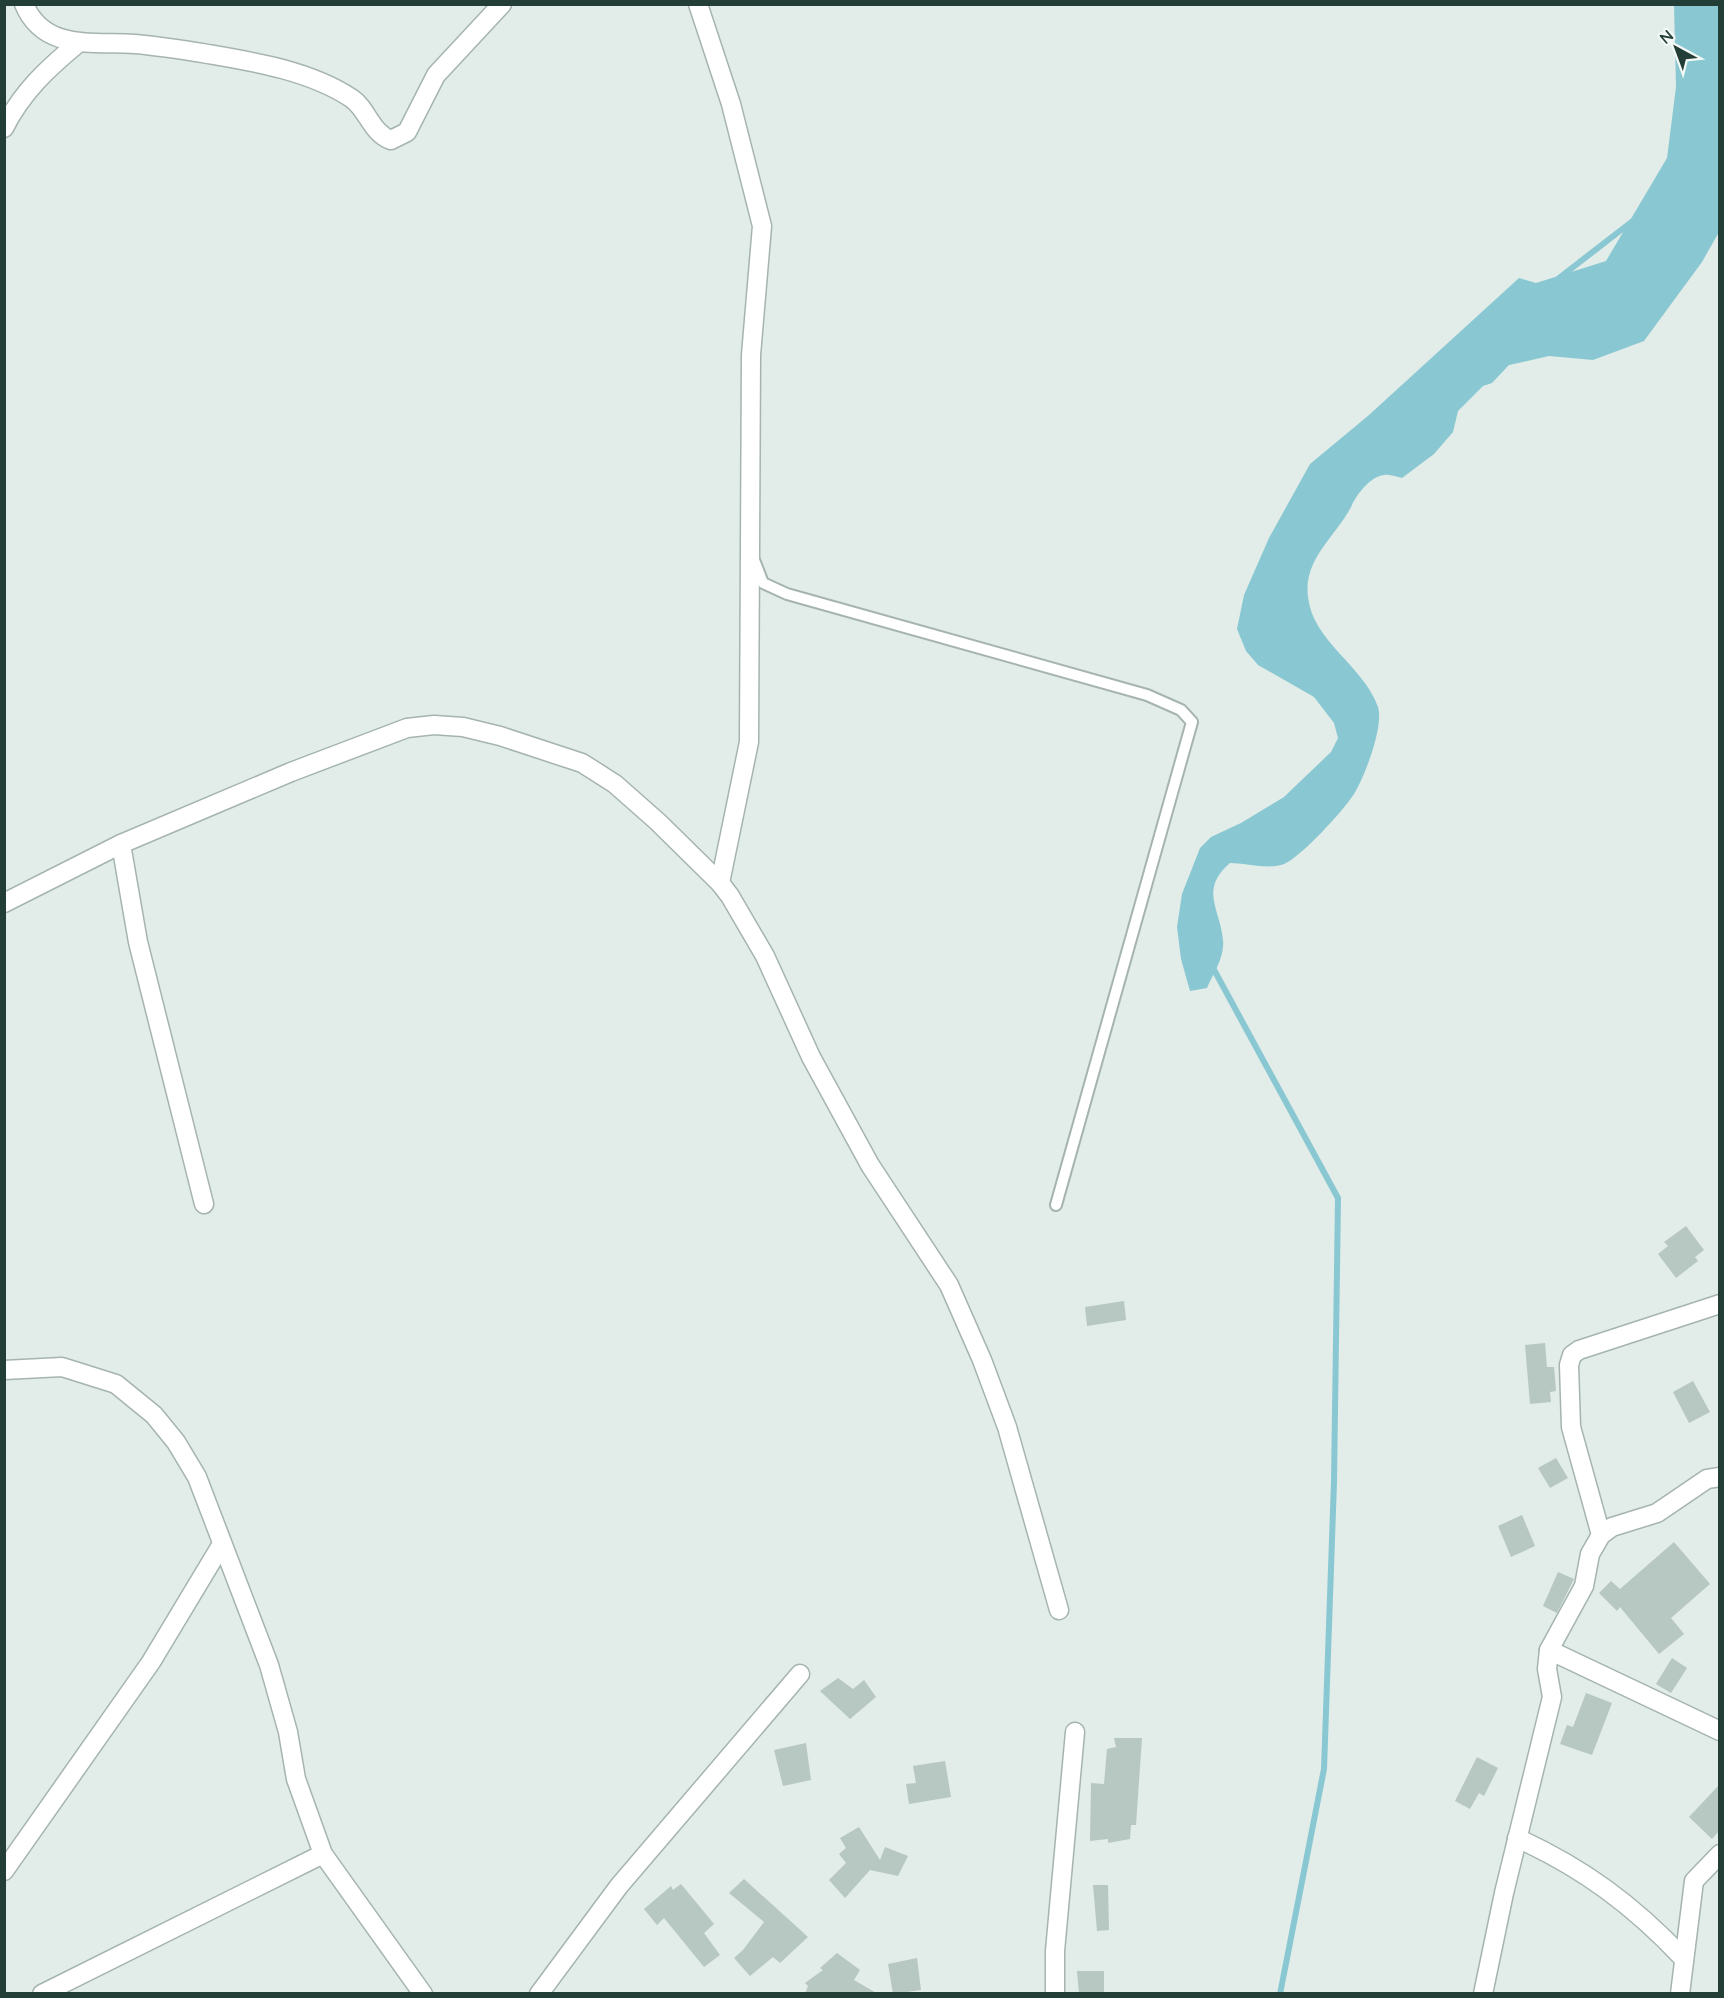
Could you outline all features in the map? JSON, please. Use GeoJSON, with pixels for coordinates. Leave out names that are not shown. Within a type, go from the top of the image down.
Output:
{"type":"FeatureCollection","features":[{"type":"Feature","properties":{"kind":"street"},"geometry":{"type":"LineString","coordinates":[[24,4],[27,13],[49,35],[78,44],[139,44],[210,54],[325,82],[354,100],[380,135],[391,140],[407,132],[436,75],[502,4]]}},
{"type":"Feature","properties":{"kind":"street"},"geometry":{"type":"LineString","coordinates":[[698,4],[730,104],[762,226],[751,354],[749,742],[720,883]]}},
{"type":"Feature","properties":{"kind":"street"},"geometry":{"type":"LineString","coordinates":[[4,128],[16,104],[38,77],[78,44]]}},
{"type":"Feature","properties":{"kind":"street"},"geometry":{"type":"LineString","coordinates":[[4,903],[121,844],[291,772],[407,728],[463,727],[582,762],[615,784],[720,883],[765,956],[810,1057],[870,1165],[949,1285],[982,1360],[1007,1427],[1059,1610]]}},
{"type":"Feature","properties":{"kind":"street"},"geometry":{"type":"LineString","coordinates":[[121,844],[138,942],[204,1204]]}},
{"type":"Feature","properties":{"kind":"street"},"geometry":{"type":"LineString","coordinates":[[1601,1535],[1585,1486],[1571,1427],[1569,1365],[1572,1355],[1579,1350],[1622,1334],[1719,1306]]}},
{"type":"Feature","properties":{"kind":"street"},"geometry":{"type":"LineString","coordinates":[[4,1370],[62,1367],[116,1384],[154,1415],[181,1448],[197,1477],[268,1665],[288,1732],[296,1779],[323,1854],[423,1994]]}},
{"type":"Feature","properties":{"kind":"street"},"geometry":{"type":"LineString","coordinates":[[1483,1994],[1517,1838],[1552,1697],[1547,1669],[1548,1650],[1584,1586],[1590,1554],[1601,1535],[1612,1527],[1657,1513],[1707,1479],[1719,1477]]}},
{"type":"Feature","properties":{"kind":"street"},"geometry":{"type":"LineString","coordinates":[[4,1871],[152,1662],[222,1544]]}},
{"type":"Feature","properties":{"kind":"street"},"geometry":{"type":"LineString","coordinates":[[1548,1650],[1719,1731]]}},
{"type":"Feature","properties":{"kind":"street"},"geometry":{"type":"LineString","coordinates":[[539,1994],[619,1886],[800,1674]]}},
{"type":"Feature","properties":{"kind":"street"},"geometry":{"type":"LineString","coordinates":[[1055,1994],[1055,1951],[1075,1732]]}},
{"type":"Feature","properties":{"kind":"street"},"geometry":{"type":"LineString","coordinates":[[1517,1838],[1561,1858],[1602,1884],[1656,1929],[1683,1958]]}},
{"type":"Feature","properties":{"kind":"street"},"geometry":{"type":"LineString","coordinates":[[42,1994],[323,1854]]}},
{"type":"Feature","properties":{"kind":"street"},"geometry":{"type":"LineString","coordinates":[[1680,1994],[1694,1881],[1719,1854]]}},
{"type":"Feature","properties":{"kind":"lane"},"geometry":{"type":"LineString","coordinates":[[751,552],[763,583],[787,594],[1147,695],[1168,702],[1181,710],[1192,722],[1056,1205]]}},
{"type":"Feature","properties":{"kind":"water"},"geometry":{"type":"Polygon","coordinates":[[[1674,5],[1719,5],[1719,232],[1702,262],[1644,341],[1593,360],[1549,356],[1509,365],[1492,383],[1483,386],[1458,411],[1453,432],[1434,454],[1402,478],[1391,475],[1379,476],[1365,486],[1357,496],[1316,559],[1308,583],[1308,597],[1319,627],[1328,641],[1361,678],[1378,707],[1378,726],[1372,751],[1354,794],[1332,821],[1301,852],[1278,866],[1230,863],[1221,873],[1215,882],[1213,891],[1223,940],[1222,953],[1207,988],[1190,991],[1181,959],[1177,927],[1182,894],[1200,848],[1211,837],[1241,823],[1284,797],[1331,752],[1338,738],[1334,723],[1314,697],[1258,665],[1246,651],[1237,629],[1244,595],[1269,538],[1310,464],[1369,415],[1519,278],[1536,283],[1606,261],[1667,158],[1676,87],[1674,5]]]}},
{"type":"Feature","properties":{"kind":"building"},"geometry":{"type":"Polygon","coordinates":[[[1686,1226],[1704,1250],[1695,1257],[1698,1261],[1676,1278],[1658,1254],[1668,1246],[1664,1242],[1686,1226]]]}},
{"type":"Feature","properties":{"kind":"building"},"geometry":{"type":"Polygon","coordinates":[[[1124,1301],[1126,1320],[1087,1326],[1085,1307],[1124,1301]]]}},
{"type":"Feature","properties":{"kind":"building"},"geometry":{"type":"Polygon","coordinates":[[[1545,1343],[1547,1367],[1554,1367],[1556,1391],[1550,1392],[1551,1402],[1530,1404],[1525,1345],[1545,1343]]]}},
{"type":"Feature","properties":{"kind":"building"},"geometry":{"type":"Polygon","coordinates":[[[1693,1381],[1710,1412],[1689,1423],[1673,1392],[1693,1381]]]}},
{"type":"Feature","properties":{"kind":"building"},"geometry":{"type":"Polygon","coordinates":[[[1556,1458],[1568,1478],[1550,1488],[1538,1468],[1556,1458]]]}},
{"type":"Feature","properties":{"kind":"building"},"geometry":{"type":"Polygon","coordinates":[[[1522,1515],[1535,1546],[1511,1557],[1498,1526],[1522,1515]]]}},
{"type":"Feature","properties":{"kind":"building"},"geometry":{"type":"Polygon","coordinates":[[[1674,1542],[1710,1584],[1671,1618],[1684,1634],[1659,1654],[1620,1607],[1617,1611],[1599,1593],[1611,1581],[1620,1589],[1674,1542]]]}},
{"type":"Feature","properties":{"kind":"building"},"geometry":{"type":"Polygon","coordinates":[[[1558,1572],[1574,1579],[1557,1613],[1543,1606],[1558,1572]]]}},
{"type":"Feature","properties":{"kind":"building"},"geometry":{"type":"Polygon","coordinates":[[[1672,1658],[1687,1668],[1671,1693],[1656,1684],[1672,1658]]]}},
{"type":"Feature","properties":{"kind":"building"},"geometry":{"type":"Polygon","coordinates":[[[838,1678],[853,1689],[864,1680],[876,1697],[850,1719],[820,1691],[838,1678]]]}},
{"type":"Feature","properties":{"kind":"building"},"geometry":{"type":"Polygon","coordinates":[[[1586,1693],[1612,1703],[1592,1755],[1560,1744],[1567,1725],[1573,1727],[1586,1693]]]}},
{"type":"Feature","properties":{"kind":"building"},"geometry":{"type":"Polygon","coordinates":[[[1114,1738],[1142,1738],[1136,1825],[1131,1825],[1130,1839],[1108,1843],[1108,1839],[1090,1841],[1091,1783],[1104,1784],[1107,1749],[1116,1747],[1114,1738]]]}},
{"type":"Feature","properties":{"kind":"building"},"geometry":{"type":"Polygon","coordinates":[[[806,1743],[811,1780],[783,1786],[774,1750],[806,1743]]]}},
{"type":"Feature","properties":{"kind":"building"},"geometry":{"type":"Polygon","coordinates":[[[1477,1757],[1498,1768],[1484,1796],[1479,1793],[1470,1809],[1455,1801],[1477,1757]]]}},
{"type":"Feature","properties":{"kind":"building"},"geometry":{"type":"Polygon","coordinates":[[[945,1761],[951,1797],[909,1804],[906,1784],[916,1783],[913,1766],[945,1761]]]}},
{"type":"Feature","properties":{"kind":"building"},"geometry":{"type":"Polygon","coordinates":[[[1719,1785],[1719,1831],[1712,1839],[1689,1817],[1719,1785]]]}},
{"type":"Feature","properties":{"kind":"building"},"geometry":{"type":"Polygon","coordinates":[[[859,1827],[880,1860],[885,1847],[908,1856],[898,1876],[870,1870],[845,1898],[829,1880],[846,1863],[839,1854],[846,1848],[840,1838],[859,1827]]]}},
{"type":"Feature","properties":{"kind":"building"},"geometry":{"type":"Polygon","coordinates":[[[744,1879],[808,1937],[780,1963],[773,1957],[750,1976],[734,1958],[764,1922],[729,1893],[744,1879]]]}},
{"type":"Feature","properties":{"kind":"building"},"geometry":{"type":"Polygon","coordinates":[[[681,1884],[714,1924],[704,1933],[720,1955],[704,1967],[664,1918],[657,1925],[644,1909],[671,1886],[673,1890],[681,1884]]]}},
{"type":"Feature","properties":{"kind":"building"},"geometry":{"type":"Polygon","coordinates":[[[1093,1885],[1108,1885],[1109,1930],[1097,1931],[1093,1885]]]}},
{"type":"Feature","properties":{"kind":"building"},"geometry":{"type":"Polygon","coordinates":[[[837,1953],[860,1970],[854,1980],[878,1994],[805,1994],[808,1986],[805,1983],[823,1970],[820,1968],[837,1953]]]}},
{"type":"Feature","properties":{"kind":"building"},"geometry":{"type":"Polygon","coordinates":[[[917,1958],[921,1990],[893,1994],[888,1964],[917,1958]]]}},
{"type":"Feature","properties":{"kind":"building"},"geometry":{"type":"Polygon","coordinates":[[[1077,1971],[1104,1971],[1104,1994],[1079,1994],[1077,1971]]]}},
{"type":"Feature","properties":{"kind":"waterway"},"geometry":{"type":"LineString","coordinates":[[1559,278],[1634,220]]}},
{"type":"Feature","properties":{"kind":"waterway"},"geometry":{"type":"LineString","coordinates":[[1212,966],[1338,1198],[1334,1482],[1324,1769],[1280,1994]]}}]}
